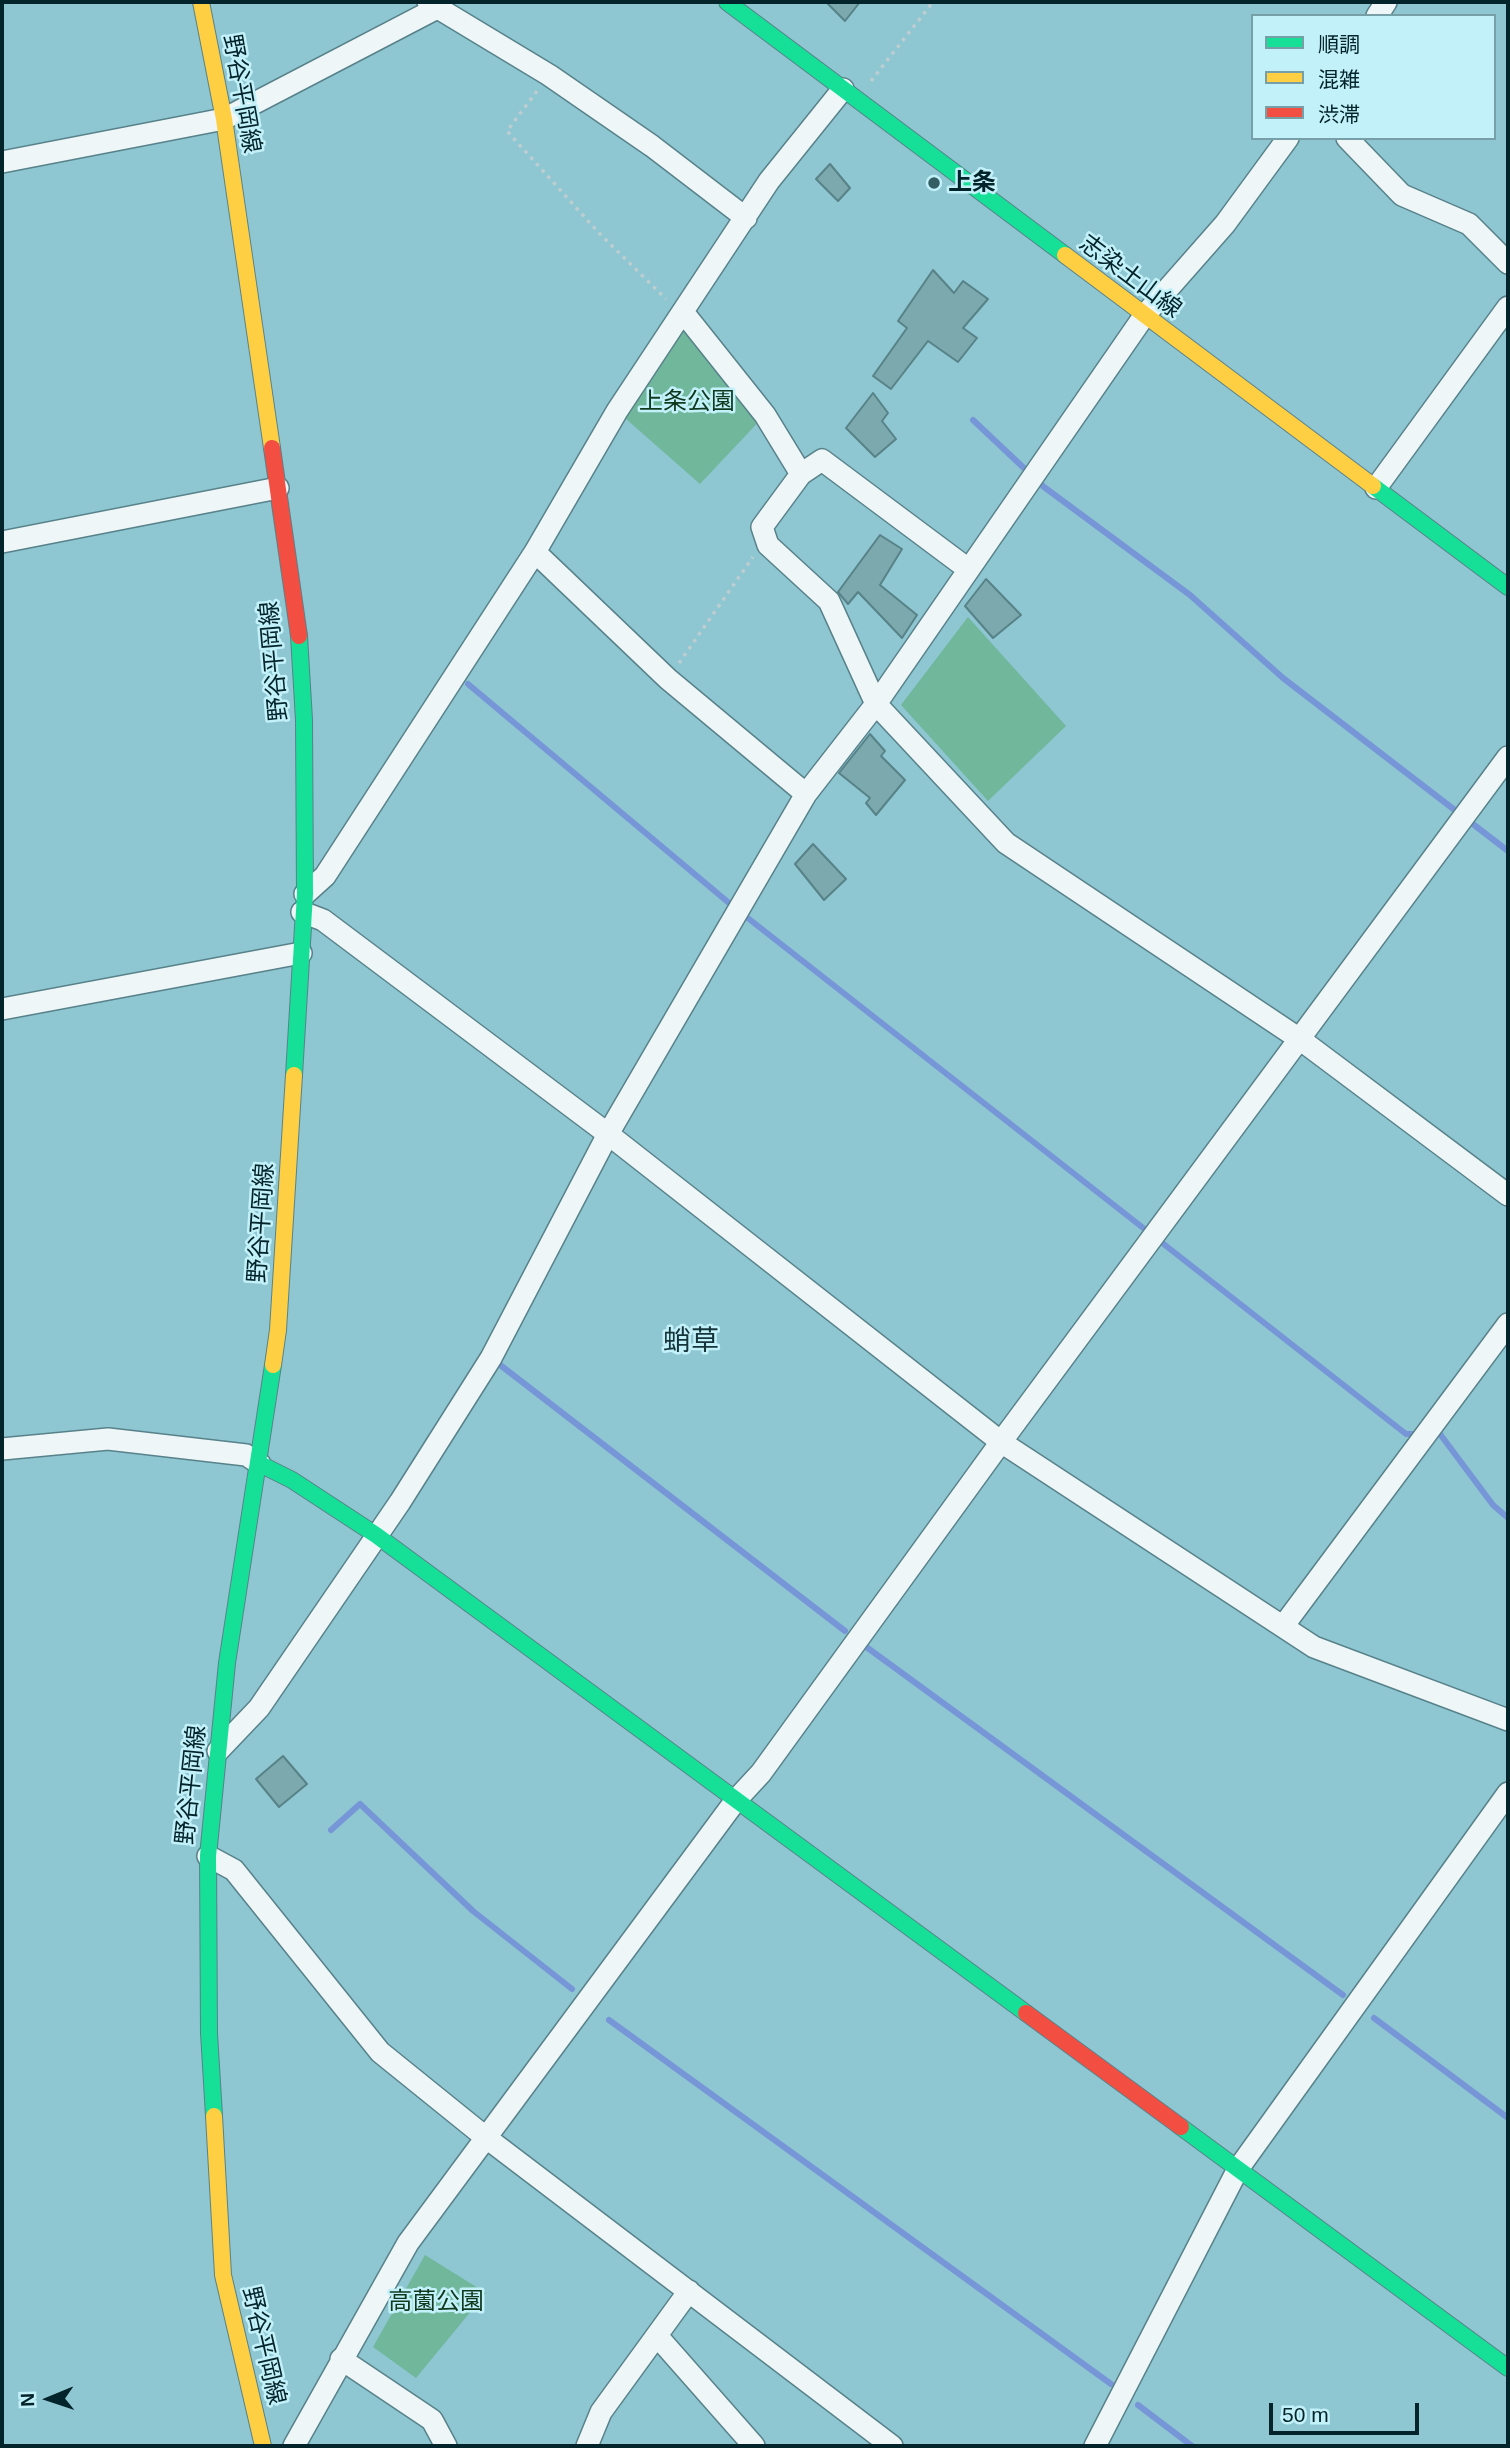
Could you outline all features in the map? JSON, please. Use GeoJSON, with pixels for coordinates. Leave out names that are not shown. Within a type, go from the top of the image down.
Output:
{"type":"FeatureCollection","features":[{"type":"Feature","properties":{"kind":"main road","name":"野谷平岡線"},"geometry":{"type":"LineString","coordinates":[[201,2],[224,119],[278,488],[298,628],[304,720],[304,903],[278,1330],[260,1464],[227,1663],[208,1856],[209,2033],[223,2274],[263,2446]]}},
{"type":"Feature","properties":{"kind":"main road","name":"志染土山線"},"geometry":{"type":"LineString","coordinates":[[727,2],[1508,587]]}},
{"type":"Feature","properties":{"kind":"main road"},"geometry":{"type":"LineString","coordinates":[[260,1464],[292,1480],[376,1535],[1508,2368]]}},
{"type":"Feature","properties":{"kind":"street"},"geometry":{"type":"LineString","coordinates":[[2,162],[224,119],[436,3],[549,75],[652,146],[746,218]]}},
{"type":"Feature","properties":{"kind":"street"},"geometry":{"type":"LineString","coordinates":[[846,92],[769,181],[617,411],[535,552],[325,876],[304,903],[608,1134],[1001,1442],[1314,1647],[1508,1720]]}},
{"type":"Feature","properties":{"kind":"street"},"geometry":{"type":"LineString","coordinates":[[218,1751],[259,1707],[376,1535],[491,1358],[608,1134],[806,794],[876,704],[1144,316],[1225,224],[1287,140]]}},
{"type":"Feature","properties":{"kind":"street"},"geometry":{"type":"LineString","coordinates":[[1350,140],[1402,195],[1469,225],[1508,263]]}},
{"type":"Feature","properties":{"kind":"street"},"geometry":{"type":"LineString","coordinates":[[1376,488],[1508,307]]}},
{"type":"Feature","properties":{"kind":"street"},"geometry":{"type":"LineString","coordinates":[[683,312],[765,415],[801,474]]}},
{"type":"Feature","properties":{"kind":"street"},"geometry":{"type":"LineString","coordinates":[[968,569],[822,460],[801,474],[762,527],[768,545],[829,601],[876,704],[1006,843],[1301,1040],[1508,1195]]}},
{"type":"Feature","properties":{"kind":"street"},"geometry":{"type":"LineString","coordinates":[[2,542],[278,488]]}},
{"type":"Feature","properties":{"kind":"street"},"geometry":{"type":"LineString","coordinates":[[535,552],[668,679],[806,794]]}},
{"type":"Feature","properties":{"kind":"street"},"geometry":{"type":"LineString","coordinates":[[294,2446],[408,2243],[484,2136],[736,1800],[761,1773],[1001,1442],[1508,757]]}},
{"type":"Feature","properties":{"kind":"street"},"geometry":{"type":"LineString","coordinates":[[2,1009],[301,953]]}},
{"type":"Feature","properties":{"kind":"street"},"geometry":{"type":"LineString","coordinates":[[1284,1625],[1508,1324]]}},
{"type":"Feature","properties":{"kind":"street"},"geometry":{"type":"LineString","coordinates":[[2,1448],[108,1439],[246,1455],[260,1464]]}},
{"type":"Feature","properties":{"kind":"street"},"geometry":{"type":"LineString","coordinates":[[1095,2446],[1238,2169],[1508,1793]]}},
{"type":"Feature","properties":{"kind":"street"},"geometry":{"type":"LineString","coordinates":[[208,1856],[234,1870],[380,2052],[484,2136],[891,2446]]}},
{"type":"Feature","properties":{"kind":"street"},"geometry":{"type":"LineString","coordinates":[[587,2446],[601,2412],[689,2291]]}},
{"type":"Feature","properties":{"kind":"street"},"geometry":{"type":"LineString","coordinates":[[658,2337],[754,2446]]}},
{"type":"Feature","properties":{"kind":"street"},"geometry":{"type":"LineString","coordinates":[[341,2359],[432,2420],[446,2446]]}},
{"type":"Feature","properties":{"kind":"path"},"geometry":{"type":"LineString","coordinates":[[846,92],[869,85],[933,2]]}},
{"type":"Feature","properties":{"kind":"path"},"geometry":{"type":"LineString","coordinates":[[549,75],[507,131],[599,233],[683,312]]}},
{"type":"Feature","properties":{"kind":"path"},"geometry":{"type":"LineString","coordinates":[[668,679],[756,552],[768,545]]}},
{"type":"Feature","properties":{"kind":"green space","name":"上条公園"},"geometry":{"type":"Polygon","coordinates":[[[683,312],[765,415],[700,484],[617,411],[683,312]]]}},
{"type":"Feature","properties":{"kind":"green space"},"geometry":{"type":"Polygon","coordinates":[[[968,617],[1066,726],[988,801],[901,705],[968,617]]]}},
{"type":"Feature","properties":{"kind":"green space","name":"高薗公園"},"geometry":{"type":"Polygon","coordinates":[[[425,2255],[486,2293],[416,2378],[373,2347],[425,2255]]]}},
{"type":"Feature","properties":{"kind":"building"},"geometry":{"type":"Polygon","coordinates":[[[826,2],[860,2],[845,21],[826,2]]]}},
{"type":"Feature","properties":{"kind":"building"},"geometry":{"type":"Polygon","coordinates":[[[830,164],[850,188],[838,201],[816,179],[830,164]]]}},
{"type":"Feature","properties":{"kind":"building"},"geometry":{"type":"Polygon","coordinates":[[[933,270],[954,293],[963,281],[988,299],[963,328],[977,338],[958,362],[928,341],[891,389],[873,376],[907,328],[898,321],[933,270]]]}},
{"type":"Feature","properties":{"kind":"building"},"geometry":{"type":"Polygon","coordinates":[[[873,393],[888,413],[882,421],[896,439],[875,457],[846,428],[873,393]]]}},
{"type":"Feature","properties":{"kind":"building"},"geometry":{"type":"Polygon","coordinates":[[[880,535],[902,549],[880,585],[917,615],[902,638],[858,592],[848,604],[838,592],[880,535]]]}},
{"type":"Feature","properties":{"kind":"building"},"geometry":{"type":"Polygon","coordinates":[[[986,579],[1021,615],[993,638],[965,606],[986,579]]]}},
{"type":"Feature","properties":{"kind":"building"},"geometry":{"type":"Polygon","coordinates":[[[870,734],[885,751],[881,756],[905,780],[876,815],[866,803],[870,798],[839,773],[870,734]]]}},
{"type":"Feature","properties":{"kind":"building"},"geometry":{"type":"Polygon","coordinates":[[[813,844],[846,879],[824,900],[795,864],[813,844]]]}},
{"type":"Feature","properties":{"kind":"building"},"geometry":{"type":"Polygon","coordinates":[[[283,1756],[307,1784],[279,1807],[256,1779],[283,1756]]]}},
{"type":"Feature","properties":{"kind":"waterway"},"geometry":{"type":"LineString","coordinates":[[973,420],[1044,487],[1190,595],[1283,678],[1508,851]]}},
{"type":"Feature","properties":{"kind":"waterway"},"geometry":{"type":"LineString","coordinates":[[468,684],[735,908],[1406,1434],[1421,1434]]}},
{"type":"Feature","properties":{"kind":"waterway"},"geometry":{"type":"LineString","coordinates":[[495,1361],[845,1631]]}},
{"type":"Feature","properties":{"kind":"waterway"},"geometry":{"type":"LineString","coordinates":[[1432,1434],[1440,1434],[1493,1505],[1508,1518]]}},
{"type":"Feature","properties":{"kind":"waterway"},"geometry":{"type":"LineString","coordinates":[[865,1646],[1343,1995]]}},
{"type":"Feature","properties":{"kind":"waterway"},"geometry":{"type":"LineString","coordinates":[[331,1830],[360,1804],[473,1911],[572,1989]]}},
{"type":"Feature","properties":{"kind":"waterway"},"geometry":{"type":"LineString","coordinates":[[1374,2018],[1508,2118]]}},
{"type":"Feature","properties":{"kind":"waterway"},"geometry":{"type":"LineString","coordinates":[[609,2020],[1111,2384]]}},
{"type":"Feature","properties":{"kind":"waterway"},"geometry":{"type":"LineString","coordinates":[[1138,2405],[1192,2446]]}},
{"type":"Feature","properties":{"kind":"traffic: fast"},"geometry":{"type":"LineString","coordinates":[[727,2],[1065,255]]}},
{"type":"Feature","properties":{"kind":"traffic: fast"},"geometry":{"type":"LineString","coordinates":[[1373,486],[1508,587]]}},
{"type":"Feature","properties":{"kind":"traffic: fast"},"geometry":{"type":"LineString","coordinates":[[294,1075],[305,894],[304,720],[299,636]]}},
{"type":"Feature","properties":{"kind":"traffic: fast"},"geometry":{"type":"LineString","coordinates":[[214,2116],[209,2033],[208,1856],[227,1663],[273,1365]]}},
{"type":"Feature","properties":{"kind":"traffic: fast"},"geometry":{"type":"LineString","coordinates":[[260,1464],[292,1480],[376,1535],[1026,2013]]}},
{"type":"Feature","properties":{"kind":"traffic: fast"},"geometry":{"type":"LineString","coordinates":[[1181,2127],[1508,2368]]}},
{"type":"Feature","properties":{"kind":"traffic: slow"},"geometry":{"type":"LineString","coordinates":[[201,2],[224,119],[272,448]]}},
{"type":"Feature","properties":{"kind":"traffic: slow"},"geometry":{"type":"LineString","coordinates":[[1065,255],[1373,486]]}},
{"type":"Feature","properties":{"kind":"traffic: slow"},"geometry":{"type":"LineString","coordinates":[[273,1365],[278,1330],[294,1075]]}},
{"type":"Feature","properties":{"kind":"traffic: slow"},"geometry":{"type":"LineString","coordinates":[[214,2116],[223,2275],[263,2446]]}},
{"type":"Feature","properties":{"kind":"traffic: jam"},"geometry":{"type":"LineString","coordinates":[[272,448],[299,636]]}},
{"type":"Feature","properties":{"kind":"traffic: jam"},"geometry":{"type":"LineString","coordinates":[[1026,2013],[1181,2127]]}},
{"type":"Feature","properties":{"kind":"place","name":"上条"},"geometry":{"type":"Point","coordinates":[934,183]}},
{"type":"Feature","properties":{"kind":"district","name":"蛸草"},"geometry":{"type":"Point","coordinates":[691,1342]}}]}
